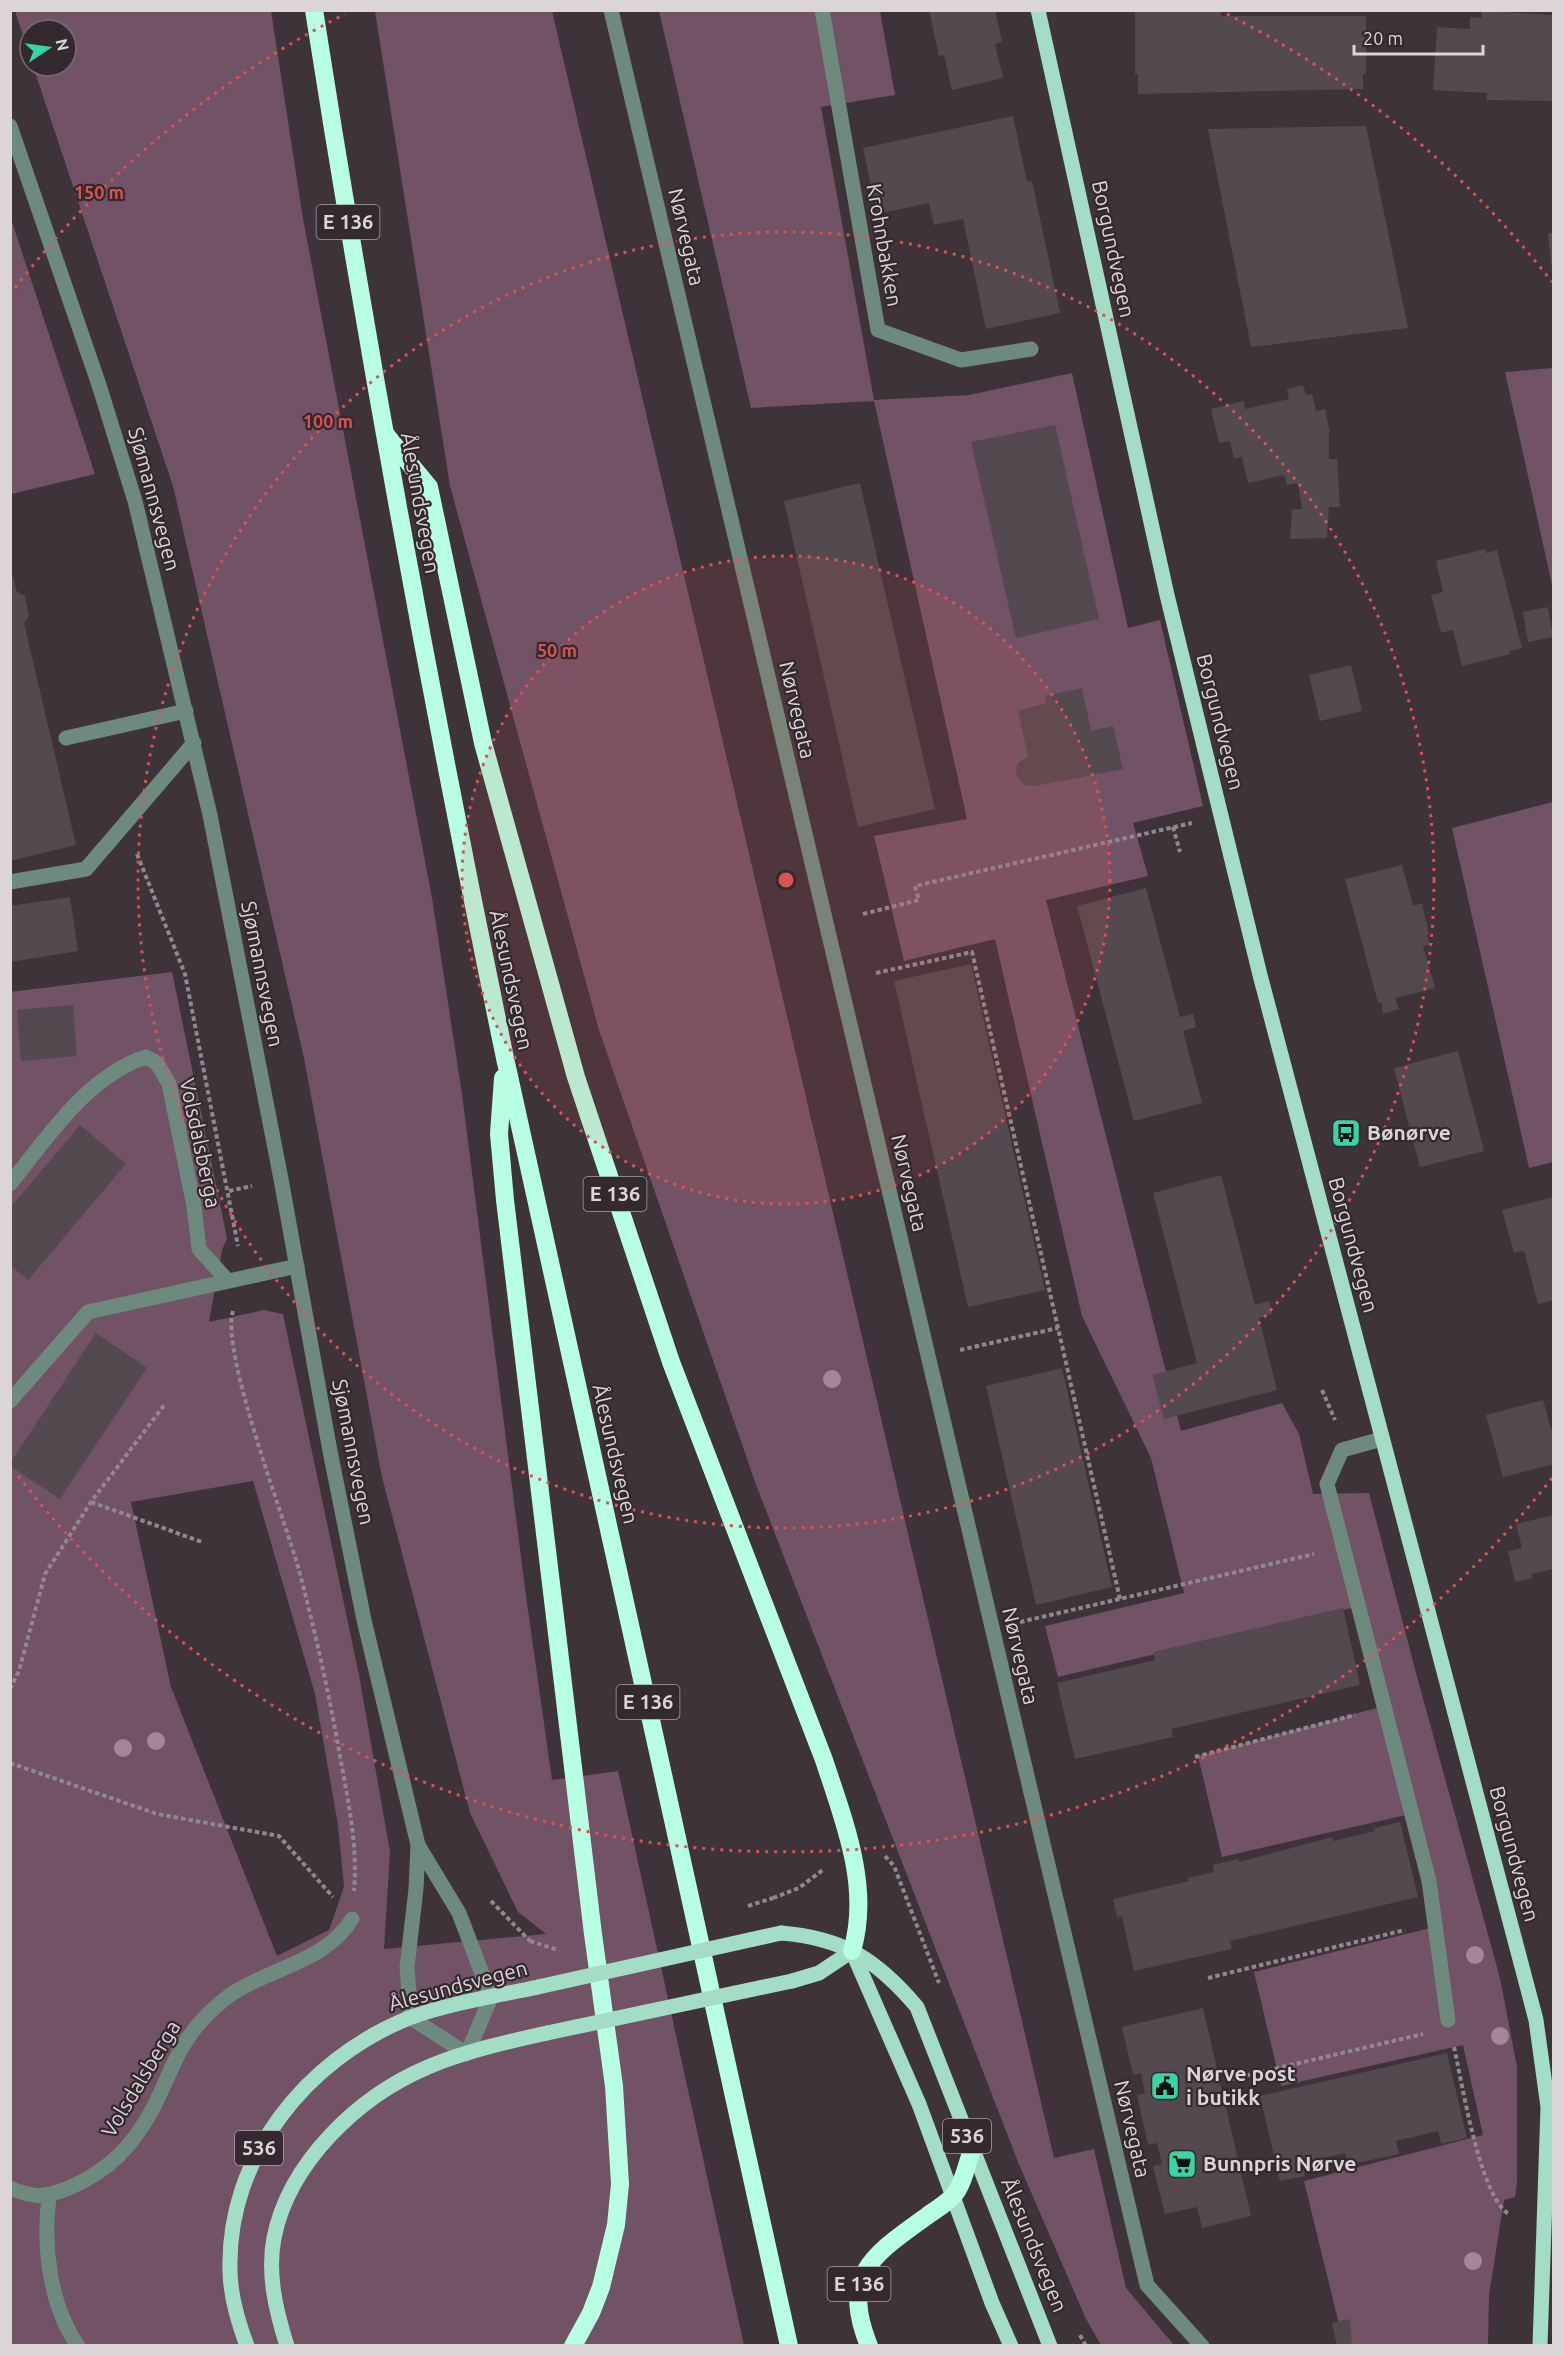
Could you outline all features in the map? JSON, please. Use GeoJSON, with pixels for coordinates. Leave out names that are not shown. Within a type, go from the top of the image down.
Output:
{"type":"FeatureCollection","features":[{"type":"Feature","properties":{"kind":"highway","name":"Ålesundsvegen"},"geometry":{"type":"LineString","coordinates":[[314,10],[344,204],[426,665],[505,1058],[789,2346]]}},
{"type":"Feature","properties":{"kind":"highway","name":"E 136"},"geometry":{"type":"LineString","coordinates":[[385,433],[429,487],[483,743],[576,1077],[671,1362],[824,1760],[845,1823],[859,1891],[858,1932],[852,1951]]}},
{"type":"Feature","properties":{"kind":"highway","name":"E 136"},"geometry":{"type":"LineString","coordinates":[[505,1058],[499,1134],[505,1200],[592,1923],[614,2086],[620,2184],[616,2225],[601,2287],[591,2313],[573,2346]]}},
{"type":"Feature","properties":{"kind":"highway"},"geometry":{"type":"LineString","coordinates":[[954,2196],[972,2150]]}},
{"type":"Feature","properties":{"kind":"highway","name":"E 136"},"geometry":{"type":"LineString","coordinates":[[869,2346],[858,2311],[857,2290],[865,2270],[878,2253],[954,2196]]}},
{"type":"Feature","properties":{"kind":"main road","name":"Borgundvegen"},"geometry":{"type":"LineString","coordinates":[[1038,10],[1167,595],[1260,975],[1536,2020],[1548,2107],[1548,2288],[1540,2346]]}},
{"type":"Feature","properties":{"kind":"main road","name":"Ålesundsvegen"},"geometry":{"type":"LineString","coordinates":[[247,2346],[231,2287],[230,2259],[234,2217],[241,2186],[262,2141],[304,2088],[333,2062],[361,2042],[411,2018],[490,1996],[781,1933],[814,1935],[852,1951],[877,1965],[893,1978],[917,2007],[1050,2346]]}},
{"type":"Feature","properties":{"kind":"main road","name":"536"},"geometry":{"type":"LineString","coordinates":[[287,2346],[275,2308],[272,2264],[279,2216],[293,2188],[313,2157],[356,2111],[371,2099],[429,2066],[467,2054],[547,2032],[792,1981],[819,1973],[852,1951],[919,2104],[992,2303],[1011,2346]]}},
{"type":"Feature","properties":{"kind":"street","name":"Nørvegata"},"geometry":{"type":"LineString","coordinates":[[611,10],[1148,2285],[1202,2346]]}},
{"type":"Feature","properties":{"kind":"street","name":"Krohnbakken"},"geometry":{"type":"LineString","coordinates":[[822,10],[878,330],[961,360],[1031,349]]}},
{"type":"Feature","properties":{"kind":"street","name":"Sjømannsvegen"},"geometry":{"type":"LineString","coordinates":[[10,126],[99,385],[135,501],[194,744],[362,1609],[418,1845],[416,1889],[406,1967],[411,2018]]}},
{"type":"Feature","properties":{"kind":"street"},"geometry":{"type":"LineString","coordinates":[[66,738],[186,711]]}},
{"type":"Feature","properties":{"kind":"street"},"geometry":{"type":"LineString","coordinates":[[10,882],[86,868],[194,744]]}},
{"type":"Feature","properties":{"kind":"street","name":"Volsdalsberga"},"geometry":{"type":"LineString","coordinates":[[10,1184],[58,1124],[104,1078],[146,1057],[157,1063],[169,1084],[194,1206],[199,1249],[226,1280]]}},
{"type":"Feature","properties":{"kind":"street"},"geometry":{"type":"LineString","coordinates":[[10,1401],[88,1312],[297,1266]]}},
{"type":"Feature","properties":{"kind":"street"},"geometry":{"type":"LineString","coordinates":[[1382,1440],[1342,1450],[1328,1484],[1430,1881],[1448,2020]]}},
{"type":"Feature","properties":{"kind":"street","name":"Sjømannsvegen"},"geometry":{"type":"LineString","coordinates":[[418,1845],[459,1913],[490,1996]]}},
{"type":"Feature","properties":{"kind":"street","name":"Volsdalsberga"},"geometry":{"type":"LineString","coordinates":[[49,2197],[97,2176],[127,2147],[152,2110],[166,2073],[184,2042],[206,2016],[237,1990],[326,1948],[342,1935],[352,1918]]}},
{"type":"Feature","properties":{"kind":"street"},"geometry":{"type":"LineString","coordinates":[[411,2018],[467,2054],[490,1996]]}},
{"type":"Feature","properties":{"kind":"street"},"geometry":{"type":"LineString","coordinates":[[10,2188],[23,2194],[49,2197],[45,2228],[52,2287],[78,2346]]}},
{"type":"Feature","properties":{"kind":"path"},"geometry":{"type":"LineString","coordinates":[[863,914],[919,900],[915,886],[1199,821]]}},
{"type":"Feature","properties":{"kind":"path"},"geometry":{"type":"LineString","coordinates":[[125,823],[185,974],[229,1191],[244,1278],[231,1317],[234,1359],[298,1569],[329,1693],[352,1822],[356,1864],[352,1918]]}},
{"type":"Feature","properties":{"kind":"path"},"geometry":{"type":"LineString","coordinates":[[1173,827],[1180,852]]}},
{"type":"Feature","properties":{"kind":"path"},"geometry":{"type":"LineString","coordinates":[[876,973],[972,952],[1119,1599]]}},
{"type":"Feature","properties":{"kind":"path"},"geometry":{"type":"LineString","coordinates":[[229,1191],[258,1185]]}},
{"type":"Feature","properties":{"kind":"path"},"geometry":{"type":"LineString","coordinates":[[960,1350],[1058,1328]]}},
{"type":"Feature","properties":{"kind":"path"},"geometry":{"type":"LineString","coordinates":[[1322,1390],[1336,1421]]}},
{"type":"Feature","properties":{"kind":"path"},"geometry":{"type":"LineString","coordinates":[[10,1689],[20,1671],[45,1574],[91,1502],[165,1404]]}},
{"type":"Feature","properties":{"kind":"path"},"geometry":{"type":"LineString","coordinates":[[91,1502],[202,1542]]}},
{"type":"Feature","properties":{"kind":"path"},"geometry":{"type":"LineString","coordinates":[[1020,1622],[1312,1555]]}},
{"type":"Feature","properties":{"kind":"path"},"geometry":{"type":"LineString","coordinates":[[1195,1757],[1385,1708]]}},
{"type":"Feature","properties":{"kind":"path"},"geometry":{"type":"LineString","coordinates":[[10,1763],[157,1814],[279,1836],[352,1918]]}},
{"type":"Feature","properties":{"kind":"path"},"geometry":{"type":"LineString","coordinates":[[773,1898],[799,1888],[830,1865]]}},
{"type":"Feature","properties":{"kind":"path"},"geometry":{"type":"LineString","coordinates":[[491,1901],[530,1941]]}},
{"type":"Feature","properties":{"kind":"path"},"geometry":{"type":"LineString","coordinates":[[1208,1977],[1407,1929]]}},
{"type":"Feature","properties":{"kind":"path"},"geometry":{"type":"LineString","coordinates":[[1448,2020],[1479,2156],[1500,2209],[1509,2214]]}},
{"type":"Feature","properties":{"kind":"path"},"geometry":{"type":"LineString","coordinates":[[1231,2079],[1434,2032]]}},
{"type":"Feature","properties":{"kind":"shaded area"},"geometry":{"type":"Polygon","coordinates":[[[15,11],[271,11],[303,219],[432,898],[462,1094],[526,1596],[552,1780],[618,1771],[744,2345],[11,2345],[10,992],[172,972],[227,1238],[222,1250],[209,1322],[264,1310],[283,1314],[359,1675],[390,1852],[384,1949],[546,1934],[518,1912],[470,1813],[382,1477],[304,1058],[173,486],[37,78],[78,78],[78,18],[18,18],[18,20],[15,11]],[[253,1481],[131,1502],[171,1687],[277,1956],[329,1930],[344,1887],[338,1825],[315,1694],[253,1481]]]}},
{"type":"Feature","properties":{"kind":"shaded area"},"geometry":{"type":"Polygon","coordinates":[[[375,11],[552,11],[1054,2158],[1094,2149],[1126,2288],[1174,2345],[1101,2345],[1086,2319],[1018,2162],[755,1482],[599,1030],[450,486],[375,11]]]}},
{"type":"Feature","properties":{"kind":"shaded area"},"geometry":{"type":"Polygon","coordinates":[[[659,11],[880,11],[895,95],[821,107],[874,400],[969,395],[1072,373],[1128,628],[1160,620],[1203,806],[1133,823],[1148,876],[1046,900],[1181,1431],[1282,1403],[1299,1434],[1313,1494],[1369,1493],[1500,1978],[1517,2067],[1517,2182],[1515,2197],[1504,2200],[1489,2295],[1488,2345],[1344,2345],[1304,2181],[1483,2135],[1463,2045],[1281,2086],[1254,1972],[1430,1928],[1423,1883],[1406,1815],[1222,1857],[1198,1756],[1377,1708],[1352,1608],[1058,1677],[1045,1626],[1184,1593],[1151,1458],[1082,1316],[995,939],[904,961],[874,836],[967,819],[874,401],[751,408],[659,11]]]}},
{"type":"Feature","properties":{"kind":"shaded area"},"geometry":{"type":"Polygon","coordinates":[[[10,216],[95,474],[11,494],[10,494],[10,216]]]}},
{"type":"Feature","properties":{"kind":"shaded area"},"geometry":{"type":"Polygon","coordinates":[[[1554,368],[1553,589],[1505,372],[1554,368]]]}},
{"type":"Feature","properties":{"kind":"shaded area"},"geometry":{"type":"Polygon","coordinates":[[[1553,802],[1553,1162],[1529,1168],[1452,828],[1553,802]]]}},
{"type":"Feature","properties":{"kind":"building"},"geometry":{"type":"Polygon","coordinates":[[[929,10],[995,10],[1002,42],[995,44],[1003,78],[952,90],[944,55],[939,56],[929,10]]]}},
{"type":"Feature","properties":{"kind":"building"},"geometry":{"type":"Polygon","coordinates":[[[1135,10],[1221,10],[1221,16],[1366,16],[1366,74],[1363,74],[1363,89],[1138,94],[1138,74],[1135,74],[1135,10]]]}},
{"type":"Feature","properties":{"kind":"building"},"geometry":{"type":"Polygon","coordinates":[[[1482,11],[1554,15],[1554,101],[1486,100],[1487,93],[1433,90],[1437,27],[1470,29],[1470,17],[1481,18],[1482,11]]]}},
{"type":"Feature","properties":{"kind":"building"},"geometry":{"type":"Polygon","coordinates":[[[1013,116],[1027,182],[1032,181],[1060,313],[986,329],[963,219],[934,225],[929,203],[877,214],[863,148],[1013,116]]]}},
{"type":"Feature","properties":{"kind":"building"},"geometry":{"type":"Polygon","coordinates":[[[1366,126],[1408,328],[1251,347],[1208,129],[1366,126]]]}},
{"type":"Feature","properties":{"kind":"building"},"geometry":{"type":"Polygon","coordinates":[[[1548,233],[1554,233],[1554,272],[1552,272],[1548,233]]]}},
{"type":"Feature","properties":{"kind":"building"},"geometry":{"type":"Polygon","coordinates":[[[1303,385],[1306,395],[1312,394],[1316,411],[1325,409],[1329,429],[1329,459],[1337,459],[1340,507],[1329,507],[1327,538],[1290,539],[1292,509],[1302,509],[1298,483],[1287,485],[1284,475],[1248,483],[1242,457],[1234,459],[1230,441],[1219,443],[1211,409],[1244,401],[1245,409],[1289,399],[1287,389],[1303,385]]]}},
{"type":"Feature","properties":{"kind":"building"},"geometry":{"type":"Polygon","coordinates":[[[1055,425],[1099,619],[1016,638],[971,442],[1055,425]]]}},
{"type":"Feature","properties":{"kind":"building"},"geometry":{"type":"Polygon","coordinates":[[[860,483],[935,809],[858,827],[784,501],[860,483]]]}},
{"type":"Feature","properties":{"kind":"building"},"geometry":{"type":"Polygon","coordinates":[[[1485,549],[1486,553],[1497,550],[1522,648],[1510,651],[1510,654],[1462,666],[1453,630],[1441,633],[1431,595],[1443,592],[1436,561],[1485,549]]]}},
{"type":"Feature","properties":{"kind":"building"},"geometry":{"type":"Polygon","coordinates":[[[10,567],[17,592],[25,596],[29,616],[24,623],[76,845],[10,861],[10,567]]]}},
{"type":"Feature","properties":{"kind":"building"},"geometry":{"type":"Polygon","coordinates":[[[1548,607],[1553,637],[1528,642],[1523,612],[1548,607]]]}},
{"type":"Feature","properties":{"kind":"building"},"geometry":{"type":"Polygon","coordinates":[[[1351,665],[1362,711],[1320,721],[1309,675],[1351,665]]]}},
{"type":"Feature","properties":{"kind":"building"},"geometry":{"type":"Polygon","coordinates":[[[1082,688],[1091,731],[1113,726],[1123,769],[1035,786],[1024,785],[1016,774],[1017,764],[1028,756],[1018,711],[1046,703],[1045,696],[1082,688]]]}},
{"type":"Feature","properties":{"kind":"building"},"geometry":{"type":"Polygon","coordinates":[[[1402,865],[1413,906],[1422,903],[1430,945],[1423,946],[1435,988],[1395,998],[1399,1009],[1383,1014],[1381,1002],[1378,1003],[1345,879],[1402,865]]]}},
{"type":"Feature","properties":{"kind":"building"},"geometry":{"type":"Polygon","coordinates":[[[1146,888],[1180,1017],[1193,1014],[1196,1027],[1183,1031],[1202,1103],[1134,1121],[1077,906],[1146,888]]]}},
{"type":"Feature","properties":{"kind":"building"},"geometry":{"type":"Polygon","coordinates":[[[70,897],[78,951],[10,962],[10,906],[70,897]]]}},
{"type":"Feature","properties":{"kind":"building"},"geometry":{"type":"Polygon","coordinates":[[[971,964],[1045,1290],[968,1307],[894,981],[971,964]]]}},
{"type":"Feature","properties":{"kind":"building"},"geometry":{"type":"Polygon","coordinates":[[[73,1005],[77,1056],[21,1061],[17,1010],[73,1005]]]}},
{"type":"Feature","properties":{"kind":"building"},"geometry":{"type":"Polygon","coordinates":[[[1458,1051],[1484,1151],[1420,1167],[1394,1068],[1458,1051]]]}},
{"type":"Feature","properties":{"kind":"building"},"geometry":{"type":"Polygon","coordinates":[[[80,1125],[126,1164],[28,1280],[10,1265],[10,1208],[80,1125]]]}},
{"type":"Feature","properties":{"kind":"building"},"geometry":{"type":"Polygon","coordinates":[[[1221,1175],[1255,1305],[1269,1301],[1272,1314],[1259,1318],[1277,1390],[1164,1419],[1152,1375],[1197,1363],[1153,1193],[1221,1175]]]}},
{"type":"Feature","properties":{"kind":"building"},"geometry":{"type":"Polygon","coordinates":[[[1554,1197],[1554,1300],[1538,1304],[1524,1251],[1514,1253],[1502,1210],[1554,1197]]]}},
{"type":"Feature","properties":{"kind":"building"},"geometry":{"type":"Polygon","coordinates":[[[96,1333],[147,1368],[60,1499],[10,1466],[10,1463],[96,1333]]]}},
{"type":"Feature","properties":{"kind":"building"},"geometry":{"type":"Polygon","coordinates":[[[1062,1368],[1112,1587],[1036,1605],[986,1386],[1062,1368]]]}},
{"type":"Feature","properties":{"kind":"building"},"geometry":{"type":"Polygon","coordinates":[[[1543,1400],[1551,1429],[1554,1428],[1554,1464],[1503,1477],[1486,1415],[1543,1400]]]}},
{"type":"Feature","properties":{"kind":"building"},"geometry":{"type":"Polygon","coordinates":[[[1554,1515],[1554,1569],[1531,1574],[1532,1578],[1515,1582],[1508,1551],[1522,1548],[1516,1524],[1554,1515]]]}},
{"type":"Feature","properties":{"kind":"building"},"geometry":{"type":"Polygon","coordinates":[[[1343,1608],[1360,1685],[1171,1729],[1173,1737],[1075,1759],[1057,1683],[1155,1660],[1153,1652],[1343,1608]]]}},
{"type":"Feature","properties":{"kind":"building"},"geometry":{"type":"Polygon","coordinates":[[[1400,1822],[1418,1897],[1230,1941],[1232,1949],[1134,1971],[1122,1916],[1117,1917],[1113,1899],[1189,1881],[1188,1878],[1214,1872],[1213,1865],[1238,1859],[1239,1862],[1332,1837],[1333,1841],[1375,1831],[1374,1828],[1400,1822]]]}},
{"type":"Feature","properties":{"kind":"building"},"geometry":{"type":"Polygon","coordinates":[[[1203,2008],[1251,2216],[1202,2228],[1197,2207],[1165,2214],[1153,2166],[1162,2164],[1157,2143],[1148,2145],[1137,2095],[1145,2093],[1141,2073],[1133,2075],[1122,2027],[1203,2008]]]}},
{"type":"Feature","properties":{"kind":"building"},"geometry":{"type":"Polygon","coordinates":[[[1447,2053],[1467,2138],[1441,2144],[1438,2131],[1396,2141],[1399,2154],[1348,2165],[1345,2153],[1302,2163],[1305,2176],[1280,2181],[1260,2096],[1447,2053]]]}},
{"type":"Feature","properties":{"kind":"building"},"geometry":{"type":"Polygon","coordinates":[[[1350,2319],[1352,2346],[1337,2346],[1332,2323],[1350,2319]]]}},
{"type":"Feature","properties":{"kind":"place","name":"Bønørve"},"geometry":{"type":"Point","coordinates":[1346,1133]}},
{"type":"Feature","properties":{"kind":"place","name":"Nørve post i butikk"},"geometry":{"type":"Point","coordinates":[1165,2086]}},
{"type":"Feature","properties":{"kind":"place","name":"Bunnpris Nørve"},"geometry":{"type":"Point","coordinates":[1182,2164]}}]}
